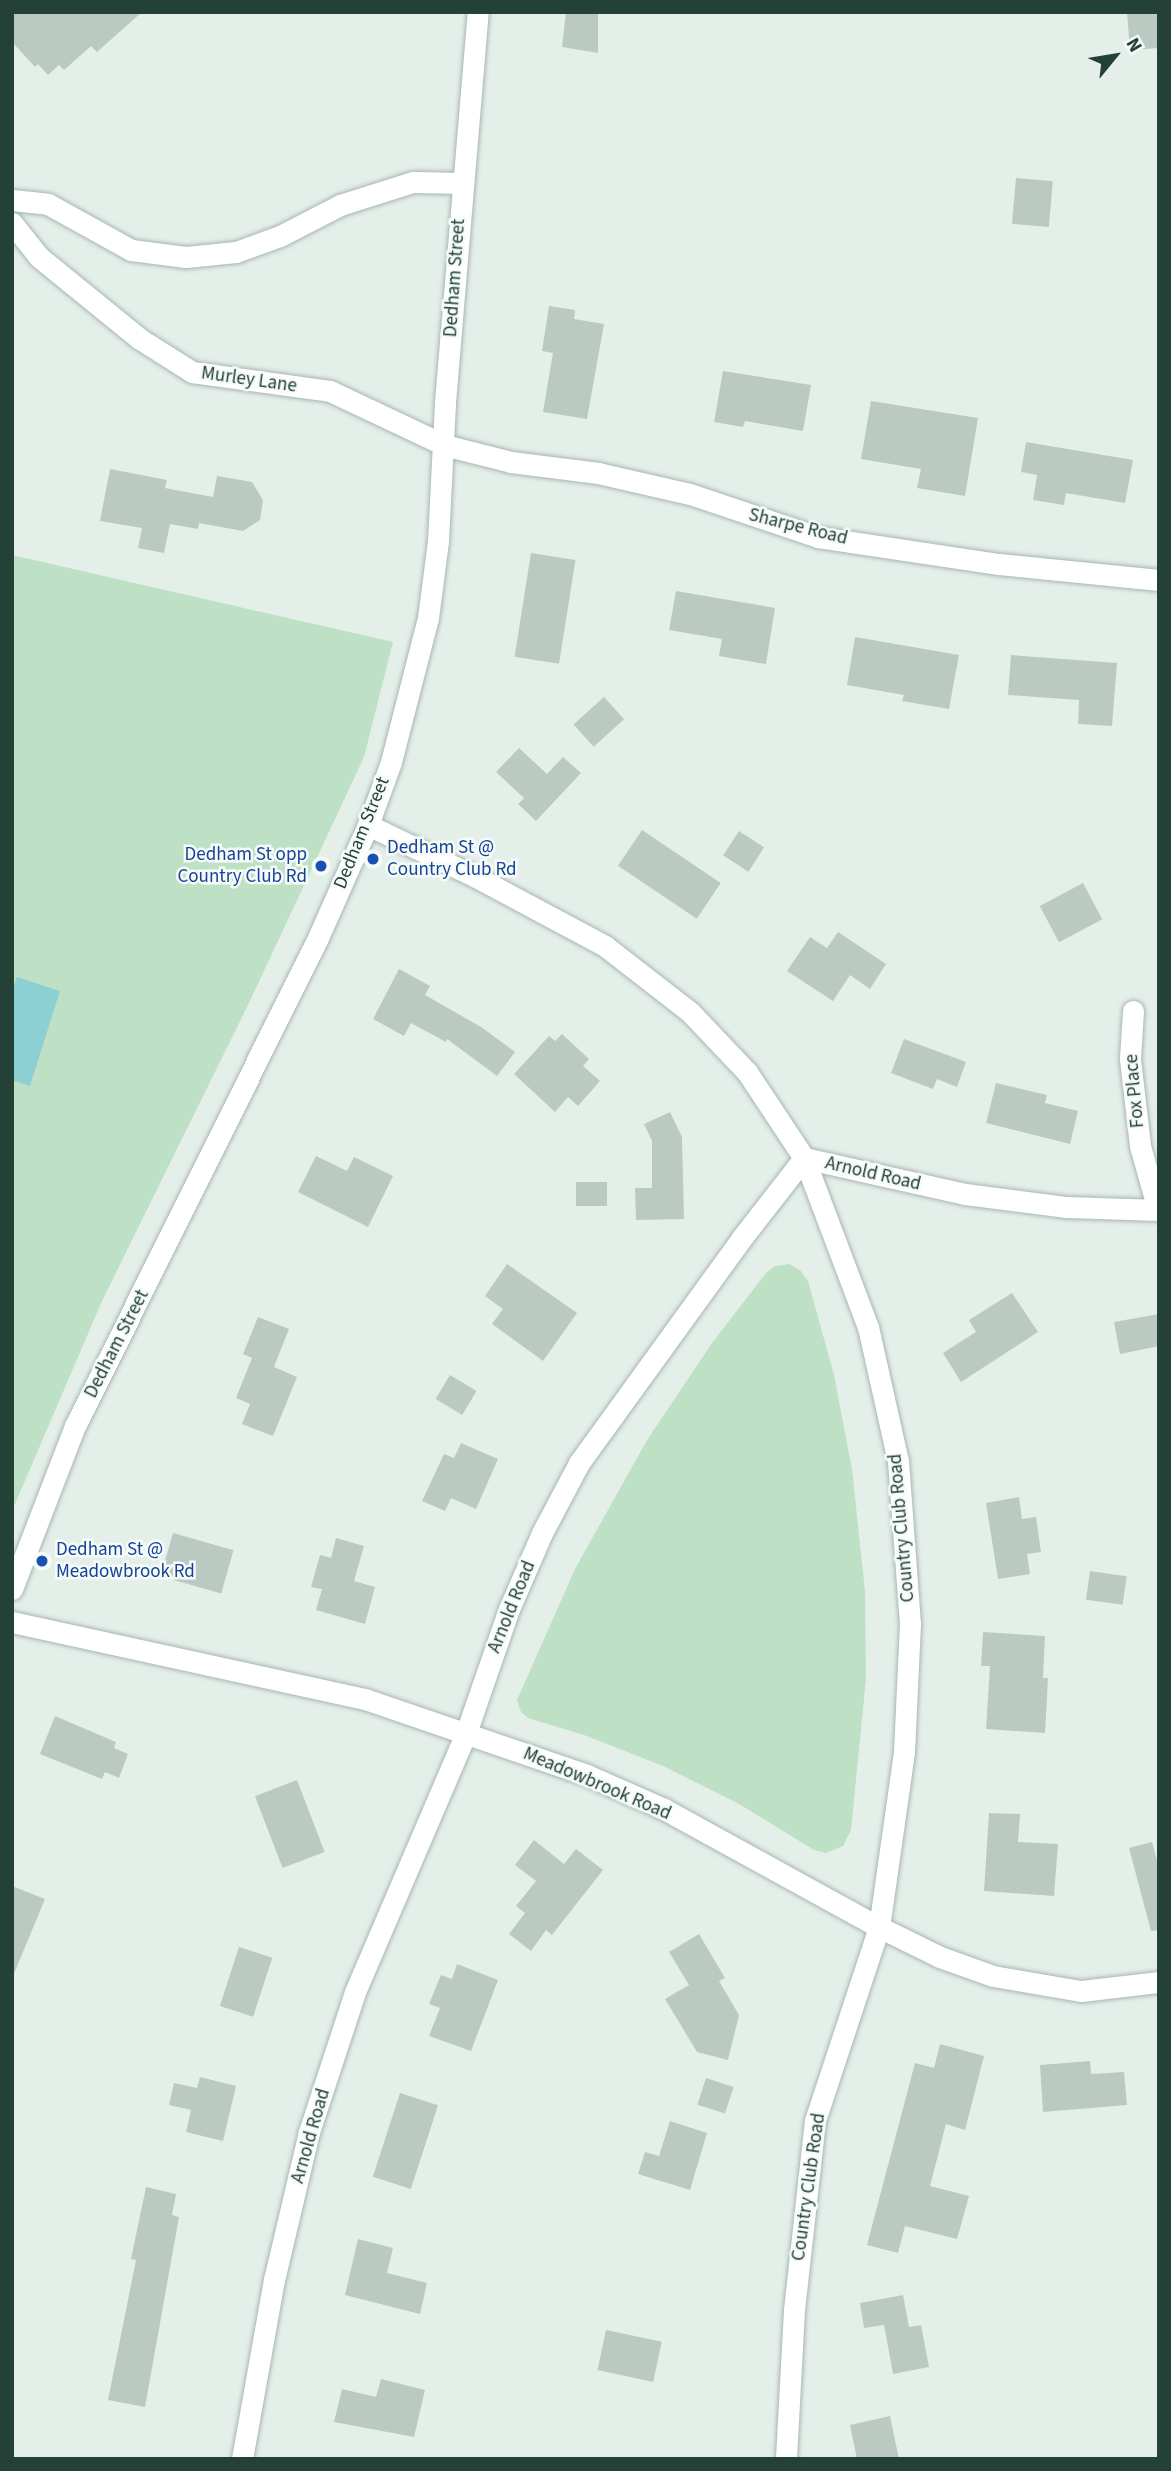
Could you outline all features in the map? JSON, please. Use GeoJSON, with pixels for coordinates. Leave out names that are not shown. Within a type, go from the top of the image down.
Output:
{"type":"FeatureCollection","features":[{"type":"Feature","properties":{"kind":"street","name":"Dedham Street"},"geometry":{"type":"LineString","coordinates":[[12,1590],[75,1426],[317,940],[368,825],[390,762],[428,618],[438,541],[478,12]]}},
{"type":"Feature","properties":{"kind":"street"},"geometry":{"type":"LineString","coordinates":[[12,200],[48,204],[131,250],[186,257],[236,252],[280,236],[340,205],[413,182],[463,183]]}},
{"type":"Feature","properties":{"kind":"street","name":"Murley Lane"},"geometry":{"type":"LineString","coordinates":[[12,223],[39,257],[140,339],[192,372],[330,391],[444,445]]}},
{"type":"Feature","properties":{"kind":"street","name":"Sharpe Road"},"geometry":{"type":"LineString","coordinates":[[444,445],[511,462],[598,473],[690,495],[818,537],[999,564],[1159,580]]}},
{"type":"Feature","properties":{"kind":"street","name":"Country Club Road"},"geometry":{"type":"LineString","coordinates":[[368,825],[476,877],[606,946],[690,1012],[747,1072],[804,1158],[867,1327],[898,1461],[911,1624],[904,1752],[879,1927],[816,2120],[794,2310],[786,2459]]}},
{"type":"Feature","properties":{"kind":"street","name":"Fox Place"},"geometry":{"type":"LineString","coordinates":[[1133,1012],[1130,1059],[1140,1146],[1159,1210]]}},
{"type":"Feature","properties":{"kind":"street","name":"Arnold Road"},"geometry":{"type":"LineString","coordinates":[[242,2459],[274,2280],[309,2132],[355,1992],[466,1733],[509,1609],[542,1533],[579,1463],[741,1239],[804,1158],[965,1194],[1067,1207],[1159,1210]]}},
{"type":"Feature","properties":{"kind":"street","name":"Meadowbrook Road"},"geometry":{"type":"LineString","coordinates":[[12,1622],[365,1699],[587,1775],[664,1810],[879,1927],[940,1957],[993,1976],[1081,1991],[1159,1982]]}},
{"type":"Feature","properties":{"kind":"green space"},"geometry":{"type":"Polygon","coordinates":[[[12,555],[393,642],[364,757],[248,1005],[102,1301],[12,1511],[12,555]]]}},
{"type":"Feature","properties":{"kind":"green space"},"geometry":{"type":"Polygon","coordinates":[[[789,1264],[800,1270],[808,1281],[834,1375],[852,1469],[865,1591],[866,1679],[851,1830],[843,1846],[826,1853],[814,1850],[739,1804],[663,1766],[584,1735],[528,1718],[521,1712],[517,1700],[575,1569],[647,1440],[712,1343],[766,1273],[775,1266],[789,1264]]]}},
{"type":"Feature","properties":{"kind":"water"},"geometry":{"type":"Polygon","coordinates":[[[17,977],[60,991],[30,1086],[12,1080],[12,991],[17,977]]]}},
{"type":"Feature","properties":{"kind":"building"},"geometry":{"type":"Polygon","coordinates":[[[12,12],[142,12],[97,52],[91,46],[64,70],[59,65],[48,75],[38,64],[35,67],[12,42],[12,12]]]}},
{"type":"Feature","properties":{"kind":"building"},"geometry":{"type":"Polygon","coordinates":[[[566,12],[598,12],[598,53],[562,47],[566,12]]]}},
{"type":"Feature","properties":{"kind":"building"},"geometry":{"type":"Polygon","coordinates":[[[1127,12],[1159,12],[1159,48],[1130,50],[1127,12]]]}},
{"type":"Feature","properties":{"kind":"building"},"geometry":{"type":"Polygon","coordinates":[[[1016,178],[1053,181],[1049,227],[1012,224],[1016,178]]]}},
{"type":"Feature","properties":{"kind":"building"},"geometry":{"type":"Polygon","coordinates":[[[549,306],[575,310],[574,319],[604,324],[587,419],[543,412],[553,353],[542,351],[549,306]]]}},
{"type":"Feature","properties":{"kind":"building"},"geometry":{"type":"Polygon","coordinates":[[[723,371],[811,385],[803,431],[745,421],[743,427],[714,422],[723,371]]]}},
{"type":"Feature","properties":{"kind":"building"},"geometry":{"type":"Polygon","coordinates":[[[871,401],[978,418],[965,496],[917,488],[921,469],[861,459],[871,401]]]}},
{"type":"Feature","properties":{"kind":"building"},"geometry":{"type":"Polygon","coordinates":[[[1026,442],[1133,460],[1125,503],[1066,493],[1064,505],[1033,500],[1037,475],[1021,472],[1026,442]]]}},
{"type":"Feature","properties":{"kind":"building"},"geometry":{"type":"Polygon","coordinates":[[[110,469],[167,480],[165,488],[213,497],[217,476],[252,482],[263,500],[260,520],[243,531],[199,523],[198,529],[170,524],[164,553],[138,548],[142,528],[100,521],[110,469]]]}},
{"type":"Feature","properties":{"kind":"building"},"geometry":{"type":"Polygon","coordinates":[[[531,553],[575,560],[559,664],[515,657],[531,553]]]}},
{"type":"Feature","properties":{"kind":"building"},"geometry":{"type":"Polygon","coordinates":[[[676,591],[775,608],[766,664],[719,656],[722,639],[669,630],[676,591]]]}},
{"type":"Feature","properties":{"kind":"building"},"geometry":{"type":"Polygon","coordinates":[[[855,637],[959,655],[949,709],[902,701],[904,695],[847,685],[855,637]]]}},
{"type":"Feature","properties":{"kind":"building"},"geometry":{"type":"Polygon","coordinates":[[[1011,655],[1117,663],[1112,726],[1078,724],[1079,700],[1008,695],[1011,655]]]}},
{"type":"Feature","properties":{"kind":"building"},"geometry":{"type":"Polygon","coordinates":[[[604,697],[624,719],[594,747],[574,724],[604,697]]]}},
{"type":"Feature","properties":{"kind":"building"},"geometry":{"type":"Polygon","coordinates":[[[519,748],[547,774],[563,757],[581,773],[536,821],[518,804],[524,798],[496,772],[519,748]]]}},
{"type":"Feature","properties":{"kind":"building"},"geometry":{"type":"Polygon","coordinates":[[[642,830],[721,883],[697,919],[618,866],[642,830]]]}},
{"type":"Feature","properties":{"kind":"building"},"geometry":{"type":"Polygon","coordinates":[[[739,831],[764,847],[748,872],[723,855],[739,831]]]}},
{"type":"Feature","properties":{"kind":"building"},"geometry":{"type":"Polygon","coordinates":[[[1083,883],[1102,919],[1059,942],[1040,906],[1083,883]]]}},
{"type":"Feature","properties":{"kind":"building"},"geometry":{"type":"Polygon","coordinates":[[[838,932],[886,964],[870,989],[850,975],[833,1001],[787,971],[810,937],[827,948],[838,932]]]}},
{"type":"Feature","properties":{"kind":"building"},"geometry":{"type":"Polygon","coordinates":[[[399,969],[430,986],[425,995],[481,1027],[515,1052],[497,1076],[447,1039],[446,1042],[411,1023],[404,1036],[373,1019],[399,969]]]}},
{"type":"Feature","properties":{"kind":"building"},"geometry":{"type":"Polygon","coordinates":[[[562,1034],[589,1059],[583,1066],[600,1081],[578,1106],[568,1097],[555,1112],[514,1074],[549,1036],[555,1041],[562,1034]]]}},
{"type":"Feature","properties":{"kind":"building"},"geometry":{"type":"Polygon","coordinates":[[[904,1039],[966,1062],[957,1087],[937,1079],[933,1089],[891,1073],[904,1039]]]}},
{"type":"Feature","properties":{"kind":"building"},"geometry":{"type":"Polygon","coordinates":[[[996,1083],[1047,1095],[1045,1103],[1078,1111],[1070,1144],[986,1123],[996,1083]]]}},
{"type":"Feature","properties":{"kind":"building"},"geometry":{"type":"Polygon","coordinates":[[[670,1112],[682,1137],[684,1219],[636,1220],[635,1188],[652,1188],[652,1141],[644,1124],[670,1112]]]}},
{"type":"Feature","properties":{"kind":"building"},"geometry":{"type":"Polygon","coordinates":[[[316,1156],[347,1171],[354,1157],[393,1176],[368,1227],[298,1192],[316,1156]]]}},
{"type":"Feature","properties":{"kind":"building"},"geometry":{"type":"Polygon","coordinates":[[[576,1182],[607,1182],[607,1206],[576,1206],[576,1182]]]}},
{"type":"Feature","properties":{"kind":"building"},"geometry":{"type":"Polygon","coordinates":[[[507,1264],[577,1313],[543,1361],[492,1324],[503,1309],[485,1296],[507,1264]]]}},
{"type":"Feature","properties":{"kind":"building"},"geometry":{"type":"Polygon","coordinates":[[[1012,1293],[1038,1332],[961,1382],[943,1353],[976,1332],[969,1320],[1012,1293]]]}},
{"type":"Feature","properties":{"kind":"building"},"geometry":{"type":"Polygon","coordinates":[[[1159,1314],[1159,1346],[1120,1354],[1114,1322],[1159,1314]]]}},
{"type":"Feature","properties":{"kind":"building"},"geometry":{"type":"Polygon","coordinates":[[[258,1317],[289,1329],[274,1367],[297,1377],[273,1436],[242,1424],[250,1404],[236,1398],[252,1358],[243,1354],[258,1317]]]}},
{"type":"Feature","properties":{"kind":"building"},"geometry":{"type":"Polygon","coordinates":[[[450,1375],[477,1391],[462,1415],[436,1399],[450,1375]]]}},
{"type":"Feature","properties":{"kind":"building"},"geometry":{"type":"Polygon","coordinates":[[[461,1443],[498,1459],[476,1509],[451,1498],[445,1511],[422,1501],[444,1454],[454,1458],[461,1443]]]}},
{"type":"Feature","properties":{"kind":"building"},"geometry":{"type":"Polygon","coordinates":[[[1019,1497],[1022,1519],[1036,1517],[1041,1552],[1027,1554],[1030,1574],[998,1579],[986,1503],[1019,1497]]]}},
{"type":"Feature","properties":{"kind":"building"},"geometry":{"type":"Polygon","coordinates":[[[173,1533],[234,1550],[221,1594],[161,1576],[173,1533]]]}},
{"type":"Feature","properties":{"kind":"building"},"geometry":{"type":"Polygon","coordinates":[[[336,1538],[364,1546],[354,1581],[375,1587],[365,1624],[316,1610],[322,1589],[311,1587],[320,1555],[331,1558],[336,1538]]]}},
{"type":"Feature","properties":{"kind":"building"},"geometry":{"type":"Polygon","coordinates":[[[1090,1571],[1127,1576],[1123,1605],[1086,1600],[1090,1571]]]}},
{"type":"Feature","properties":{"kind":"building"},"geometry":{"type":"Polygon","coordinates":[[[983,1632],[1045,1636],[1043,1678],[1048,1678],[1045,1733],[986,1729],[990,1666],[981,1666],[983,1632]]]}},
{"type":"Feature","properties":{"kind":"building"},"geometry":{"type":"Polygon","coordinates":[[[55,1716],[116,1742],[114,1748],[128,1754],[119,1778],[105,1772],[102,1779],[40,1754],[55,1716]]]}},
{"type":"Feature","properties":{"kind":"building"},"geometry":{"type":"Polygon","coordinates":[[[297,1780],[325,1852],[283,1868],[255,1796],[297,1780]]]}},
{"type":"Feature","properties":{"kind":"building"},"geometry":{"type":"Polygon","coordinates":[[[989,1813],[1020,1814],[1018,1842],[1058,1844],[1054,1896],[984,1891],[989,1813]]]}},
{"type":"Feature","properties":{"kind":"building"},"geometry":{"type":"Polygon","coordinates":[[[534,1840],[564,1864],[576,1849],[603,1870],[552,1935],[546,1930],[531,1951],[509,1934],[525,1913],[516,1906],[536,1881],[515,1865],[534,1840]]]}},
{"type":"Feature","properties":{"kind":"building"},"geometry":{"type":"Polygon","coordinates":[[[1152,1842],[1159,1868],[1159,1930],[1151,1931],[1129,1848],[1152,1842]]]}},
{"type":"Feature","properties":{"kind":"building"},"geometry":{"type":"Polygon","coordinates":[[[12,1886],[45,1899],[13,1976],[12,1976],[12,1886]]]}},
{"type":"Feature","properties":{"kind":"building"},"geometry":{"type":"Polygon","coordinates":[[[699,1934],[725,1978],[719,1981],[739,2015],[728,2060],[697,2052],[665,1999],[689,1985],[669,1952],[699,1934]]]}},
{"type":"Feature","properties":{"kind":"building"},"geometry":{"type":"Polygon","coordinates":[[[239,1947],[272,1958],[253,2017],[220,2006],[239,1947]]]}},
{"type":"Feature","properties":{"kind":"building"},"geometry":{"type":"Polygon","coordinates":[[[457,1964],[498,1980],[471,2051],[429,2036],[440,2008],[429,2004],[441,1975],[452,1979],[457,1964]]]}},
{"type":"Feature","properties":{"kind":"building"},"geometry":{"type":"Polygon","coordinates":[[[940,2044],[984,2056],[965,2130],[946,2124],[930,2186],[969,2196],[957,2239],[905,2226],[898,2253],[867,2245],[915,2063],[934,2068],[940,2044]]]}},
{"type":"Feature","properties":{"kind":"building"},"geometry":{"type":"Polygon","coordinates":[[[1090,2061],[1091,2074],[1124,2072],[1127,2105],[1043,2112],[1040,2065],[1090,2061]]]}},
{"type":"Feature","properties":{"kind":"building"},"geometry":{"type":"Polygon","coordinates":[[[200,2077],[236,2086],[223,2141],[186,2132],[191,2110],[169,2105],[174,2083],[197,2088],[200,2077]]]}},
{"type":"Feature","properties":{"kind":"building"},"geometry":{"type":"Polygon","coordinates":[[[706,2078],[734,2087],[725,2114],[697,2105],[706,2078]]]}},
{"type":"Feature","properties":{"kind":"building"},"geometry":{"type":"Polygon","coordinates":[[[400,2093],[438,2105],[411,2189],[373,2177],[400,2093]]]}},
{"type":"Feature","properties":{"kind":"building"},"geometry":{"type":"Polygon","coordinates":[[[670,2121],[707,2133],[690,2190],[638,2174],[645,2152],[659,2156],[670,2121]]]}},
{"type":"Feature","properties":{"kind":"building"},"geometry":{"type":"Polygon","coordinates":[[[146,2187],[176,2194],[172,2215],[179,2217],[145,2407],[108,2400],[136,2260],[131,2259],[146,2187]]]}},
{"type":"Feature","properties":{"kind":"building"},"geometry":{"type":"Polygon","coordinates":[[[358,2239],[393,2248],[387,2273],[427,2283],[420,2314],[345,2295],[358,2239]]]}},
{"type":"Feature","properties":{"kind":"building"},"geometry":{"type":"Polygon","coordinates":[[[903,2295],[909,2327],[921,2325],[929,2367],[893,2374],[884,2325],[864,2328],[860,2303],[903,2295]]]}},
{"type":"Feature","properties":{"kind":"building"},"geometry":{"type":"Polygon","coordinates":[[[606,2330],[662,2342],[653,2382],[597,2370],[606,2330]]]}},
{"type":"Feature","properties":{"kind":"building"},"geometry":{"type":"Polygon","coordinates":[[[381,2379],[425,2390],[414,2437],[334,2422],[342,2389],[376,2397],[381,2379]]]}},
{"type":"Feature","properties":{"kind":"building"},"geometry":{"type":"Polygon","coordinates":[[[890,2416],[899,2459],[857,2459],[850,2425],[890,2416]]]}},
{"type":"Feature","properties":{"kind":"place","name":"Dedham St @ Country Club Rd"},"geometry":{"type":"Point","coordinates":[373,859]}},
{"type":"Feature","properties":{"kind":"place","name":"Dedham St opp Country Club Rd"},"geometry":{"type":"Point","coordinates":[321,866]}},
{"type":"Feature","properties":{"kind":"place","name":"Dedham St @ Meadowbrook Rd"},"geometry":{"type":"Point","coordinates":[42,1561]}}]}
